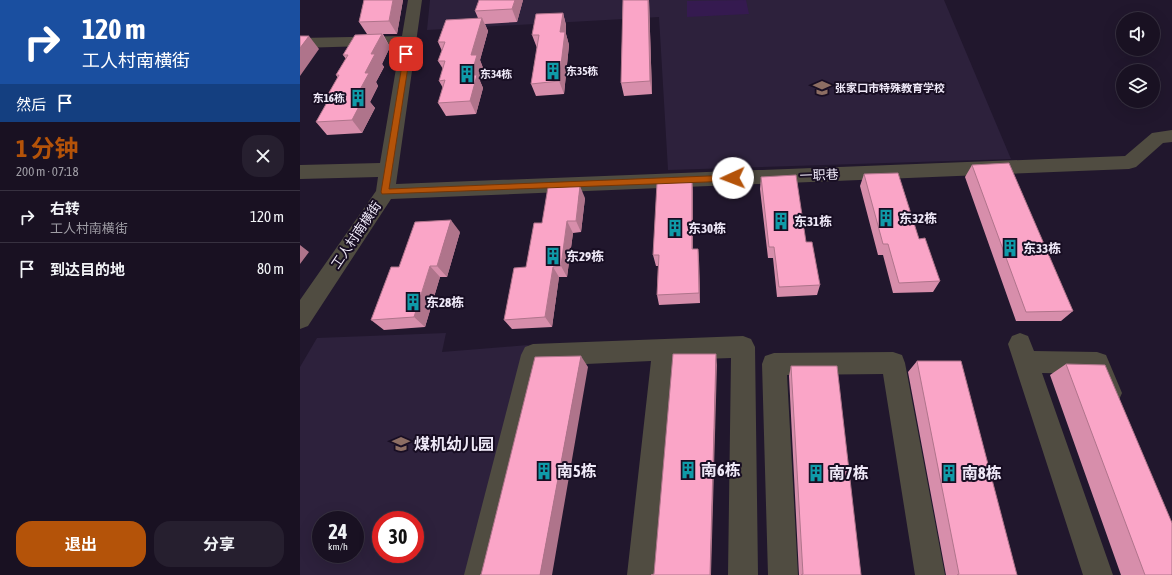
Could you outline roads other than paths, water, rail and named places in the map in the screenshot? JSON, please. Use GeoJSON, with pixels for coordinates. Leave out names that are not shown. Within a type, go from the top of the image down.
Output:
{"type":"FeatureCollection","features":[{"type":"Feature","properties":{"kind":"street","name":"工人村南横街"},"geometry":{"type":"LineString","coordinates":[[300,319],[385,192],[415,0]]}},
{"type":"Feature","properties":{"kind":"street"},"geometry":{"type":"LineString","coordinates":[[300,43],[409,40]]}},
{"type":"Feature","properties":{"kind":"street","name":"一职巷"},"geometry":{"type":"LineString","coordinates":[[385,192],[1129,162],[1158,137],[1172,136]]}},
{"type":"Feature","properties":{"kind":"street"},"geometry":{"type":"LineString","coordinates":[[300,172],[388,170]]}},
{"type":"Feature","properties":{"kind":"street"},"geometry":{"type":"LineString","coordinates":[[479,575],[533,355],[743,347],[743,575]]}},
{"type":"Feature","properties":{"kind":"street"},"geometry":{"type":"LineString","coordinates":[[642,575],[664,350]]}},
{"type":"Feature","properties":{"kind":"street"},"geometry":{"type":"LineString","coordinates":[[1098,575],[1023,353],[1097,363],[1118,415]]}},
{"type":"Feature","properties":{"kind":"street"},"geometry":{"type":"LineString","coordinates":[[783,575],[774,364],[893,363],[930,575]]}},
{"type":"Feature","properties":{"kind":"place","name":"东35栋"},"geometry":{"type":"Point","coordinates":[553,71]}},
{"type":"Feature","properties":{"kind":"place","name":"东34栋"},"geometry":{"type":"Point","coordinates":[467,74]}},
{"type":"Feature","properties":{"kind":"place","name":"张家口市特殊教育学校"},"geometry":{"type":"Point","coordinates":[822,88]}},
{"type":"Feature","properties":{"kind":"place","name":"东16栋"},"geometry":{"type":"Point","coordinates":[358,98]}},
{"type":"Feature","properties":{"kind":"place","name":"东32栋"},"geometry":{"type":"Point","coordinates":[886,218]}},
{"type":"Feature","properties":{"kind":"place","name":"东31栋"},"geometry":{"type":"Point","coordinates":[781,221]}},
{"type":"Feature","properties":{"kind":"place","name":"东30栋"},"geometry":{"type":"Point","coordinates":[675,228]}},
{"type":"Feature","properties":{"kind":"place","name":"东33栋"},"geometry":{"type":"Point","coordinates":[1010,248]}},
{"type":"Feature","properties":{"kind":"place","name":"东29栋"},"geometry":{"type":"Point","coordinates":[553,256]}},
{"type":"Feature","properties":{"kind":"place","name":"东28栋"},"geometry":{"type":"Point","coordinates":[413,302]}},
{"type":"Feature","properties":{"kind":"place","name":"煤机幼儿园"},"geometry":{"type":"Point","coordinates":[401,444]}},
{"type":"Feature","properties":{"kind":"place","name":"南6栋"},"geometry":{"type":"Point","coordinates":[688,470]}},
{"type":"Feature","properties":{"kind":"place","name":"南5栋"},"geometry":{"type":"Point","coordinates":[544,471]}},
{"type":"Feature","properties":{"kind":"place","name":"南7栋"},"geometry":{"type":"Point","coordinates":[816,473]}},
{"type":"Feature","properties":{"kind":"place","name":"南8栋"},"geometry":{"type":"Point","coordinates":[949,473]}}]}
